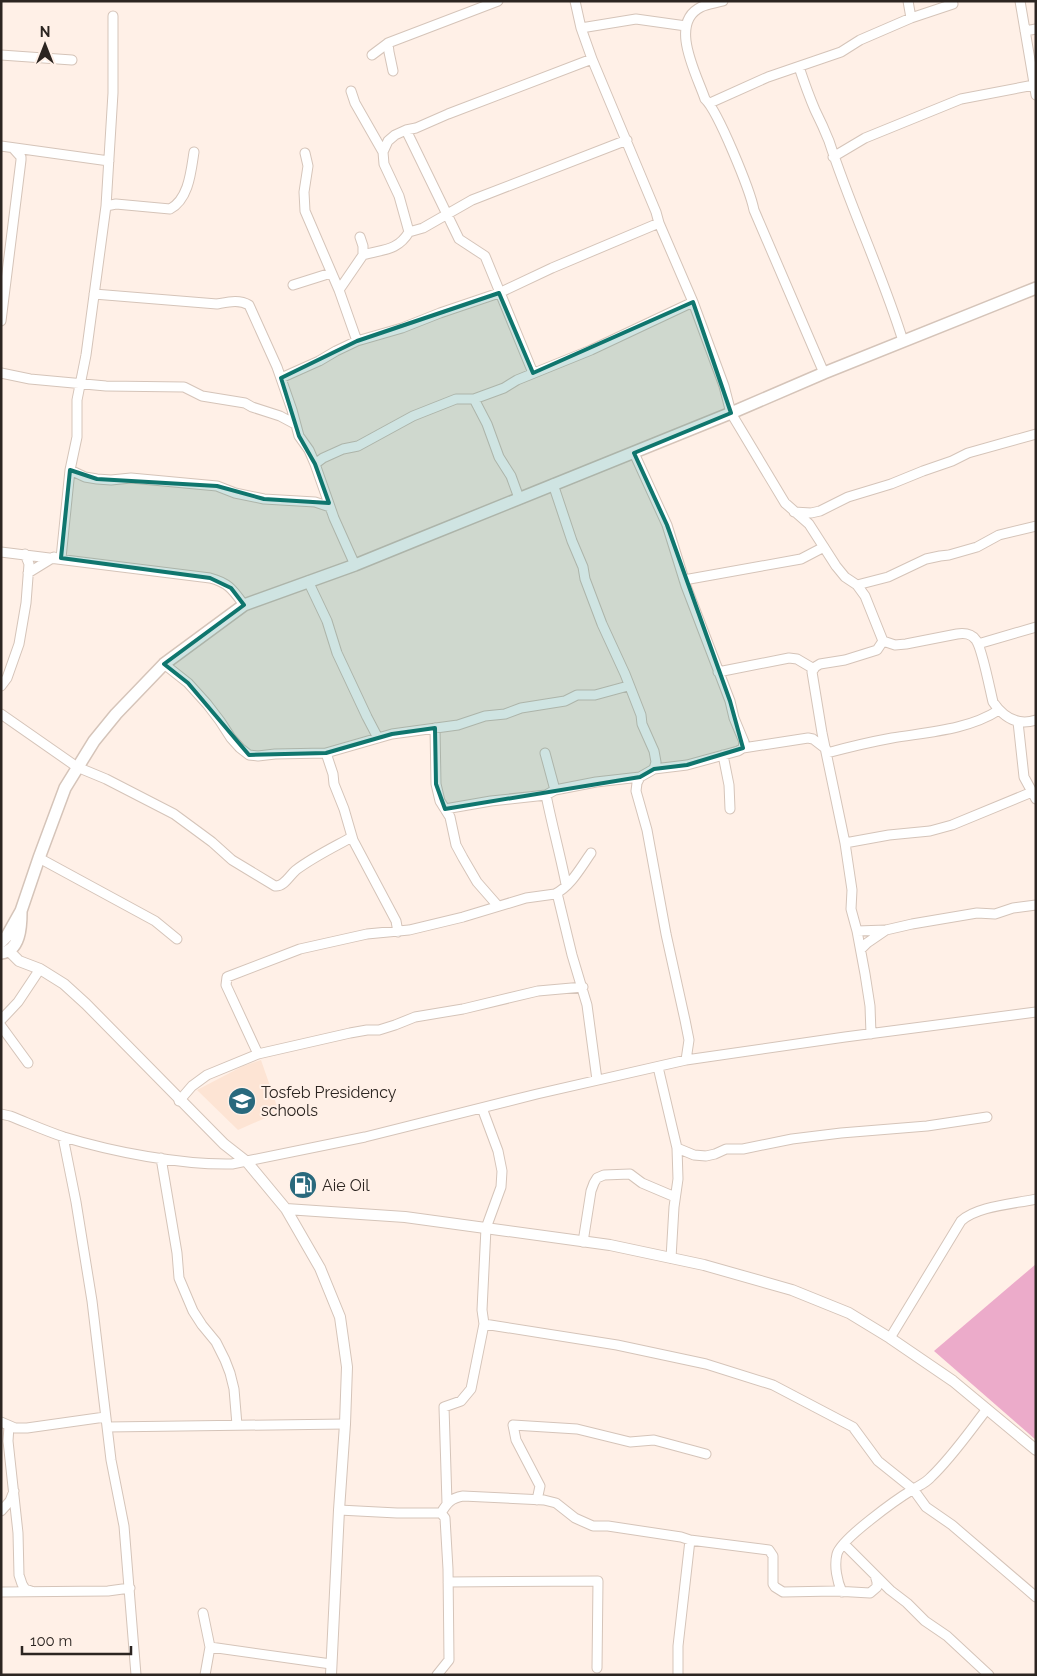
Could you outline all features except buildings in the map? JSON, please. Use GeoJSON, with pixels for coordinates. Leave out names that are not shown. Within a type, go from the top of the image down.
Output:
{"type":"FeatureCollection","features":[{"type":"Feature","properties":{"kind":"main road"},"geometry":{"type":"LineString","coordinates":[[4,949],[7,936],[21,911],[38,858],[66,788],[77,767],[94,742],[116,714],[164,664],[244,605],[355,565],[1036,288]]}},
{"type":"Feature","properties":{"kind":"street"},"geometry":{"type":"LineString","coordinates":[[372,55],[388,43],[498,1]]}},
{"type":"Feature","properties":{"kind":"street"},"geometry":{"type":"LineString","coordinates":[[575,1],[581,28],[592,59],[693,302],[724,386],[731,413],[785,503],[809,524],[845,577],[857,585],[869,604],[884,641],[895,645],[962,633],[971,636],[978,644],[993,702],[1000,710],[1018,722],[1027,723],[1036,720]]}},
{"type":"Feature","properties":{"kind":"street"},"geometry":{"type":"LineString","coordinates":[[723,1],[700,7],[692,14],[686,26],[685,43],[705,99],[710,103],[724,133],[752,198],[758,219],[824,373]]}},
{"type":"Feature","properties":{"kind":"street"},"geometry":{"type":"LineString","coordinates":[[908,1],[911,18]]}},
{"type":"Feature","properties":{"kind":"street"},"geometry":{"type":"LineString","coordinates":[[1020,1],[1036,95]]}},
{"type":"Feature","properties":{"kind":"street"},"geometry":{"type":"LineString","coordinates":[[710,103],[768,77],[840,52],[860,40],[911,18],[953,4]]}},
{"type":"Feature","properties":{"kind":"street"},"geometry":{"type":"LineString","coordinates":[[58,558],[70,470],[77,436],[76,410],[79,382],[86,355],[106,206],[113,93],[113,16]]}},
{"type":"Feature","properties":{"kind":"street"},"geometry":{"type":"LineString","coordinates":[[581,28],[636,19],[686,26]]}},
{"type":"Feature","properties":{"kind":"street"},"geometry":{"type":"LineString","coordinates":[[1025,31],[1036,28]]}},
{"type":"Feature","properties":{"kind":"street"},"geometry":{"type":"LineString","coordinates":[[388,43],[393,71]]}},
{"type":"Feature","properties":{"kind":"street"},"geometry":{"type":"LineString","coordinates":[[1,55],[72,60]]}},
{"type":"Feature","properties":{"kind":"street"},"geometry":{"type":"LineString","coordinates":[[383,152],[388,141],[406,130],[416,128],[592,59]]}},
{"type":"Feature","properties":{"kind":"street"},"geometry":{"type":"LineString","coordinates":[[799,67],[883,283],[903,341]]}},
{"type":"Feature","properties":{"kind":"street"},"geometry":{"type":"LineString","coordinates":[[833,157],[865,138],[961,100],[1034,85]]}},
{"type":"Feature","properties":{"kind":"street"},"geometry":{"type":"LineString","coordinates":[[351,91],[355,104],[383,152],[384,164],[399,196],[409,232]]}},
{"type":"Feature","properties":{"kind":"street"},"geometry":{"type":"LineString","coordinates":[[406,130],[443,204],[446,214],[462,242],[485,256],[533,373]]}},
{"type":"Feature","properties":{"kind":"street"},"geometry":{"type":"LineString","coordinates":[[363,255],[384,251],[396,246],[404,240],[409,232],[423,228],[472,200],[627,140]]}},
{"type":"Feature","properties":{"kind":"street"},"geometry":{"type":"LineString","coordinates":[[1,146],[109,161]]}},
{"type":"Feature","properties":{"kind":"street"},"geometry":{"type":"LineString","coordinates":[[1,321],[21,160],[21,157],[13,148]]}},
{"type":"Feature","properties":{"kind":"street"},"geometry":{"type":"LineString","coordinates":[[106,206],[116,204],[170,210],[178,205],[182,198],[190,176],[194,152]]}},
{"type":"Feature","properties":{"kind":"street"},"geometry":{"type":"LineString","coordinates":[[305,153],[308,166],[304,192],[305,211],[339,290],[358,341]]}},
{"type":"Feature","properties":{"kind":"street"},"geometry":{"type":"LineString","coordinates":[[281,378],[358,341],[402,328],[499,293],[552,268],[659,223]]}},
{"type":"Feature","properties":{"kind":"street"},"geometry":{"type":"LineString","coordinates":[[339,290],[363,255],[360,237]]}},
{"type":"Feature","properties":{"kind":"street"},"geometry":{"type":"LineString","coordinates":[[293,285],[331,273]]}},
{"type":"Feature","properties":{"kind":"street"},"geometry":{"type":"LineString","coordinates":[[94,294],[217,304],[236,301],[249,305],[281,378],[292,410],[298,436],[315,464],[330,507],[355,565]]}},
{"type":"Feature","properties":{"kind":"street"},"geometry":{"type":"LineString","coordinates":[[315,464],[323,458],[343,449],[358,446],[383,430],[413,416],[456,399],[474,399],[504,388],[533,373],[591,350],[693,302]]}},
{"type":"Feature","properties":{"kind":"street"},"geometry":{"type":"LineString","coordinates":[[1,373],[30,379],[128,386],[184,387],[202,396],[245,403],[280,416],[295,424]]}},
{"type":"Feature","properties":{"kind":"street"},"geometry":{"type":"LineString","coordinates":[[474,399],[487,424],[499,457],[511,476],[519,498]]}},
{"type":"Feature","properties":{"kind":"street"},"geometry":{"type":"LineString","coordinates":[[794,512],[804,514],[820,512],[848,497],[891,484],[968,453],[1036,434]]}},
{"type":"Feature","properties":{"kind":"street"},"geometry":{"type":"LineString","coordinates":[[634,453],[667,525],[684,580],[744,742],[743,748]]}},
{"type":"Feature","properties":{"kind":"street"},"geometry":{"type":"LineString","coordinates":[[70,470],[85,477],[97,479],[131,478],[217,486],[235,493],[264,500],[315,502],[330,507]]}},
{"type":"Feature","properties":{"kind":"street"},"geometry":{"type":"LineString","coordinates":[[553,484],[602,624],[625,674],[628,686],[641,715],[642,724],[654,751],[656,762],[654,769]]}},
{"type":"Feature","properties":{"kind":"street"},"geometry":{"type":"LineString","coordinates":[[857,585],[888,577],[926,559],[977,547],[999,535],[1036,526]]}},
{"type":"Feature","properties":{"kind":"street"},"geometry":{"type":"LineString","coordinates":[[684,580],[801,559],[824,547]]}},
{"type":"Feature","properties":{"kind":"street"},"geometry":{"type":"LineString","coordinates":[[1,552],[215,579],[231,588],[244,605]]}},
{"type":"Feature","properties":{"kind":"street"},"geometry":{"type":"LineString","coordinates":[[1,686],[10,668],[18,644],[26,603],[29,564],[25,554]]}},
{"type":"Feature","properties":{"kind":"street"},"geometry":{"type":"LineString","coordinates":[[28,573],[58,558]]}},
{"type":"Feature","properties":{"kind":"street"},"geometry":{"type":"LineString","coordinates":[[308,581],[327,621],[340,660],[378,738]]}},
{"type":"Feature","properties":{"kind":"street"},"geometry":{"type":"LineString","coordinates":[[978,644],[1036,627]]}},
{"type":"Feature","properties":{"kind":"street"},"geometry":{"type":"LineString","coordinates":[[871,1034],[870,1006],[861,949],[851,909],[851,885],[845,843],[812,679],[814,669],[820,664],[845,660],[869,653],[877,650],[884,641]]}},
{"type":"Feature","properties":{"kind":"street"},"geometry":{"type":"LineString","coordinates":[[718,672],[789,658],[814,669]]}},
{"type":"Feature","properties":{"kind":"street"},"geometry":{"type":"LineString","coordinates":[[1,663],[10,668]]}},
{"type":"Feature","properties":{"kind":"street"},"geometry":{"type":"LineString","coordinates":[[164,664],[188,683],[220,721],[231,738],[249,755],[326,753],[392,734],[458,725],[485,716],[505,714],[521,708],[565,701],[577,695],[595,695],[628,686]]}},
{"type":"Feature","properties":{"kind":"street"},"geometry":{"type":"LineString","coordinates":[[827,751],[949,728],[982,720],[1000,710]]}},
{"type":"Feature","properties":{"kind":"street"},"geometry":{"type":"LineString","coordinates":[[1,714],[77,767],[106,778],[174,814],[232,860],[274,886],[283,884],[303,865],[352,837]]}},
{"type":"Feature","properties":{"kind":"street"},"geometry":{"type":"LineString","coordinates":[[845,843],[944,827],[1034,795],[1024,777],[1018,722]]}},
{"type":"Feature","properties":{"kind":"street"},"geometry":{"type":"LineString","coordinates":[[435,728],[436,784],[440,801],[450,817],[456,845],[463,858],[477,882],[498,906]]}},
{"type":"Feature","properties":{"kind":"street"},"geometry":{"type":"LineString","coordinates":[[816,741],[818,741],[822,733]]}},
{"type":"Feature","properties":{"kind":"street"},"geometry":{"type":"LineString","coordinates":[[445,809],[546,794],[555,790],[596,782],[640,777],[654,769],[687,765],[743,748],[801,738],[813,739],[827,751]]}},
{"type":"Feature","properties":{"kind":"street"},"geometry":{"type":"LineString","coordinates":[[326,753],[334,784],[352,837],[396,921],[398,932]]}},
{"type":"Feature","properties":{"kind":"street"},"geometry":{"type":"LineString","coordinates":[[544,753],[555,790]]}},
{"type":"Feature","properties":{"kind":"street"},"geometry":{"type":"LineString","coordinates":[[723,755],[729,784],[730,809]]}},
{"type":"Feature","properties":{"kind":"street"},"geometry":{"type":"LineString","coordinates":[[640,777],[637,783],[637,796],[648,830],[666,934],[689,1040],[686,1060]]}},
{"type":"Feature","properties":{"kind":"street"},"geometry":{"type":"LineString","coordinates":[[546,794],[557,847],[562,859],[566,884]]}},
{"type":"Feature","properties":{"kind":"street"},"geometry":{"type":"LineString","coordinates":[[258,1054],[226,985],[227,977],[300,950],[368,934],[398,932],[463,917],[526,898],[556,893],[577,876],[591,853]]}},
{"type":"Feature","properties":{"kind":"street"},"geometry":{"type":"LineString","coordinates":[[38,858],[155,921],[177,939]]}},
{"type":"Feature","properties":{"kind":"street"},"geometry":{"type":"LineString","coordinates":[[556,893],[572,955],[588,1005],[597,1080]]}},
{"type":"Feature","properties":{"kind":"street"},"geometry":{"type":"LineString","coordinates":[[857,931],[886,930],[977,912],[995,914],[1036,904]]}},
{"type":"Feature","properties":{"kind":"street"},"geometry":{"type":"LineString","coordinates":[[861,949],[886,930]]}},
{"type":"Feature","properties":{"kind":"street"},"geometry":{"type":"LineString","coordinates":[[4,949],[19,961],[40,969],[64,984],[224,1144],[247,1162],[286,1209],[320,1268],[340,1317],[347,1366],[331,1675]]}},
{"type":"Feature","properties":{"kind":"street"},"geometry":{"type":"LineString","coordinates":[[1,1020],[18,1002],[40,969]]}},
{"type":"Feature","properties":{"kind":"street"},"geometry":{"type":"LineString","coordinates":[[180,1101],[192,1086],[207,1075],[258,1054],[350,1033],[379,1030],[395,1026],[415,1017],[438,1014],[538,991],[583,987]]}},
{"type":"Feature","properties":{"kind":"street"},"geometry":{"type":"LineString","coordinates":[[1,1114],[63,1137],[161,1158],[219,1165],[247,1162],[365,1137],[686,1060],[1036,1012]]}},
{"type":"Feature","properties":{"kind":"street"},"geometry":{"type":"LineString","coordinates":[[1,1026],[28,1063]]}},
{"type":"Feature","properties":{"kind":"street"},"geometry":{"type":"LineString","coordinates":[[658,1067],[677,1148],[678,1180],[671,1258]]}},
{"type":"Feature","properties":{"kind":"street"},"geometry":{"type":"LineString","coordinates":[[447,1503],[444,1407],[461,1401],[471,1389],[484,1324],[482,1310],[486,1228],[501,1187],[502,1171],[498,1151],[482,1108]]}},
{"type":"Feature","properties":{"kind":"street"},"geometry":{"type":"LineString","coordinates":[[677,1148],[694,1155],[706,1156],[726,1149],[743,1148],[792,1139],[927,1126],[988,1117]]}},
{"type":"Feature","properties":{"kind":"street"},"geometry":{"type":"LineString","coordinates":[[63,1137],[92,1301],[105,1417],[124,1526],[136,1675]]}},
{"type":"Feature","properties":{"kind":"street"},"geometry":{"type":"LineString","coordinates":[[161,1158],[177,1253],[179,1278],[192,1311],[216,1342],[225,1360],[234,1389],[237,1425]]}},
{"type":"Feature","properties":{"kind":"street"},"geometry":{"type":"LineString","coordinates":[[583,1242],[591,1192],[597,1178],[604,1175],[630,1174],[642,1183],[675,1197]]}},
{"type":"Feature","properties":{"kind":"street"},"geometry":{"type":"LineString","coordinates":[[890,1338],[961,1221],[968,1214],[1036,1199]]}},
{"type":"Feature","properties":{"kind":"street"},"geometry":{"type":"LineString","coordinates":[[286,1209],[405,1217],[610,1245],[704,1265],[792,1290],[849,1313],[890,1338],[953,1381],[1036,1450]]}},
{"type":"Feature","properties":{"kind":"street"},"geometry":{"type":"LineString","coordinates":[[484,1324],[617,1345],[706,1364],[773,1385],[853,1427],[878,1461],[913,1489],[926,1507],[952,1525],[1036,1597]]}},
{"type":"Feature","properties":{"kind":"street"},"geometry":{"type":"LineString","coordinates":[[842,1592],[837,1576],[837,1557],[844,1544],[890,1505],[930,1479],[987,1409]]}},
{"type":"Feature","properties":{"kind":"street"},"geometry":{"type":"LineString","coordinates":[[5,1424],[15,1428],[27,1428],[105,1417]]}},
{"type":"Feature","properties":{"kind":"street"},"geometry":{"type":"LineString","coordinates":[[5,1424],[14,1491],[19,1575],[25,1589],[30,1591]]}},
{"type":"Feature","properties":{"kind":"street"},"geometry":{"type":"LineString","coordinates":[[107,1427],[345,1424]]}},
{"type":"Feature","properties":{"kind":"street"},"geometry":{"type":"LineString","coordinates":[[537,1500],[540,1486],[516,1440],[513,1425],[577,1429],[630,1442],[654,1440],[706,1454]]}},
{"type":"Feature","properties":{"kind":"street"},"geometry":{"type":"LineString","coordinates":[[1,1511],[10,1501],[14,1491]]}},
{"type":"Feature","properties":{"kind":"street"},"geometry":{"type":"LineString","coordinates":[[441,1513],[447,1503],[455,1497],[463,1496],[556,1502],[576,1518],[594,1526],[608,1526],[690,1540],[769,1550],[773,1556],[773,1584],[783,1592],[870,1593],[876,1587],[875,1575]]}},
{"type":"Feature","properties":{"kind":"street"},"geometry":{"type":"LineString","coordinates":[[339,1510],[441,1513]]}},
{"type":"Feature","properties":{"kind":"street"},"geometry":{"type":"LineString","coordinates":[[437,1675],[449,1660],[448,1582],[444,1518],[441,1513]]}},
{"type":"Feature","properties":{"kind":"street"},"geometry":{"type":"LineString","coordinates":[[678,1675],[678,1646],[690,1540]]}},
{"type":"Feature","properties":{"kind":"street"},"geometry":{"type":"LineString","coordinates":[[844,1544],[890,1590],[907,1603],[925,1621],[947,1636],[988,1674]]}},
{"type":"Feature","properties":{"kind":"street"},"geometry":{"type":"LineString","coordinates":[[448,1582],[598,1581],[597,1668]]}},
{"type":"Feature","properties":{"kind":"street"},"geometry":{"type":"LineString","coordinates":[[1,1592],[108,1591],[130,1588]]}},
{"type":"Feature","properties":{"kind":"street"},"geometry":{"type":"LineString","coordinates":[[202,1613],[210,1647],[204,1674]]}},
{"type":"Feature","properties":{"kind":"street"},"geometry":{"type":"LineString","coordinates":[[210,1647],[332,1664]]}},
{"type":"Feature","properties":{"kind":"highlighted area"},"geometry":{"type":"Polygon","coordinates":[[[499,293],[533,373],[693,302],[731,413],[634,453],[667,525],[730,701],[743,748],[687,765],[654,769],[640,777],[445,809],[436,784],[435,728],[392,734],[326,753],[249,755],[188,683],[164,664],[244,605],[231,588],[210,578],[61,558],[70,470],[97,479],[217,486],[264,499],[329,503],[315,464],[299,436],[281,378],[357,341],[499,293]]]}},
{"type":"Feature","properties":{"kind":"shaded area","name":"Tosfeb Presidency schools"},"geometry":{"type":"Polygon","coordinates":[[[261,1060],[279,1112],[238,1130],[197,1090],[243,1066],[261,1060]]]}},
{"type":"Feature","properties":{"kind":"shaded area"},"geometry":{"type":"Polygon","coordinates":[[[1036,1264],[1036,1440],[934,1351],[1036,1264]]]}},
{"type":"Feature","properties":{"kind":"place","name":"Tosfeb Presidency schools"},"geometry":{"type":"Point","coordinates":[242,1101]}},
{"type":"Feature","properties":{"kind":"place","name":"Aie Oil"},"geometry":{"type":"Point","coordinates":[303,1185]}}]}
